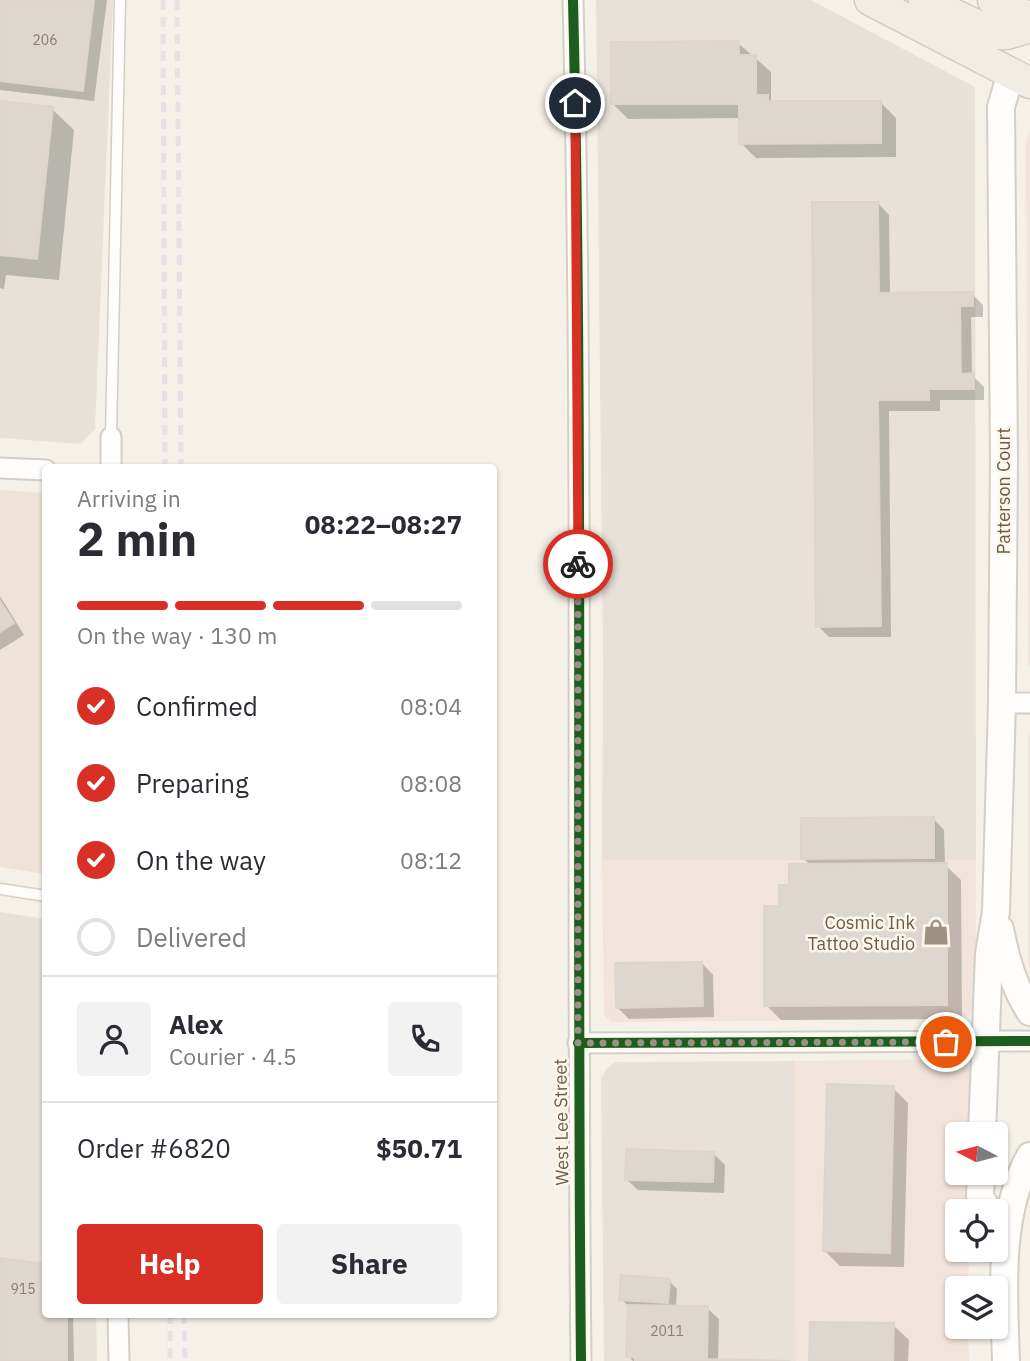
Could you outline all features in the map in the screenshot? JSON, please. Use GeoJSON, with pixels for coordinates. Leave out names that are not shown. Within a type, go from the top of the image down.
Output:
{"type":"FeatureCollection","features":[{"type":"Feature","properties":{"kind":"main road"},"geometry":{"type":"LineString","coordinates":[[870,0],[1024,71]]}},
{"type":"Feature","properties":{"kind":"main road"},"geometry":{"type":"LineString","coordinates":[[923,0],[995,34],[1007,34],[1030,27]]}},
{"type":"Feature","properties":{"kind":"main road"},"geometry":{"type":"LineString","coordinates":[[993,0],[1030,18]]}},
{"type":"Feature","properties":{"kind":"main road","name":"Patterson Court"},"geometry":{"type":"LineString","coordinates":[[982,1122],[989,954],[996,911],[1002,703],[1004,458],[1001,107],[1024,71]]}},
{"type":"Feature","properties":{"kind":"main road","name":"Patterson Court"},"geometry":{"type":"LineString","coordinates":[[996,911],[1006,961],[1017,991],[1030,1012]]}},
{"type":"Feature","properties":{"kind":"main road"},"geometry":{"type":"LineString","coordinates":[[1008,1209],[1030,1156]]}},
{"type":"Feature","properties":{"kind":"main road"},"geometry":{"type":"LineString","coordinates":[[1002,1262],[1006,1361]]}},
{"type":"Feature","properties":{"kind":"street","name":"West Lee Street"},"geometry":{"type":"LineString","coordinates":[[573,0],[578,314],[581,1361]]}},
{"type":"Feature","properties":{"kind":"street"},"geometry":{"type":"LineString","coordinates":[[111,438],[111,464]]}},
{"type":"Feature","properties":{"kind":"street"},"geometry":{"type":"LineString","coordinates":[[0,468],[42,470]]}},
{"type":"Feature","properties":{"kind":"street"},"geometry":{"type":"LineString","coordinates":[[1002,703],[1030,703]]}},
{"type":"Feature","properties":{"kind":"street"},"geometry":{"type":"LineString","coordinates":[[578,1043],[1030,1041]]}},
{"type":"Feature","properties":{"kind":"street"},"geometry":{"type":"LineString","coordinates":[[118,1318],[119,1361]]}},
{"type":"Feature","properties":{"kind":"lane"},"geometry":{"type":"LineString","coordinates":[[111,438],[120,0]]}},
{"type":"Feature","properties":{"kind":"lane"},"geometry":{"type":"LineString","coordinates":[[0,889],[42,895]]}},
{"type":"Feature","properties":{"kind":"shaded area"},"geometry":{"type":"Polygon","coordinates":[[[0,0],[113,0],[95,429],[81,444],[0,438],[0,0]]]}},
{"type":"Feature","properties":{"kind":"shaded area"},"geometry":{"type":"Polygon","coordinates":[[[596,0],[811,0],[975,87],[976,860],[602,860],[603,664],[596,0]]]}},
{"type":"Feature","properties":{"kind":"shaded area"},"geometry":{"type":"Polygon","coordinates":[[[1030,130],[1030,668],[1026,140],[1030,130]]]}},
{"type":"Feature","properties":{"kind":"shaded area"},"geometry":{"type":"Polygon","coordinates":[[[0,490],[42,493],[42,874],[0,867],[0,490]]]}},
{"type":"Feature","properties":{"kind":"shaded area"},"geometry":{"type":"Polygon","coordinates":[[[1030,731],[1030,971],[1028,737],[1030,731]]]}},
{"type":"Feature","properties":{"kind":"shaded area"},"geometry":{"type":"Polygon","coordinates":[[[602,860],[976,860],[976,1010],[963,1019],[611,1022],[604,1015],[602,860]]]}},
{"type":"Feature","properties":{"kind":"shaded area"},"geometry":{"type":"Polygon","coordinates":[[[0,912],[42,919],[42,1318],[96,1318],[97,1361],[0,1361],[0,912]]]}},
{"type":"Feature","properties":{"kind":"shaded area"},"geometry":{"type":"Polygon","coordinates":[[[957,1059],[968,1065],[973,1075],[972,1122],[945,1122],[945,1185],[971,1185],[970,1199],[945,1199],[945,1262],[969,1262],[968,1276],[945,1276],[945,1339],[968,1339],[969,1361],[796,1361],[794,1061],[957,1059]]]}},
{"type":"Feature","properties":{"kind":"shaded area"},"geometry":{"type":"Polygon","coordinates":[[[794,1061],[796,1361],[604,1361],[601,1078],[606,1069],[615,1062],[794,1061]]]}},
{"type":"Feature","properties":{"kind":"building"},"geometry":{"type":"Polygon","coordinates":[[[0,0],[94,0],[83,91],[0,81],[0,0]]]}},
{"type":"Feature","properties":{"kind":"building"},"geometry":{"type":"Polygon","coordinates":[[[739,41],[739,55],[756,55],[756,95],[768,95],[768,101],[881,101],[881,143],[739,144],[739,104],[611,104],[611,42],[739,41]]]}},
{"type":"Feature","properties":{"kind":"building"},"geometry":{"type":"Polygon","coordinates":[[[0,101],[53,107],[37,259],[0,255],[0,101]]]}},
{"type":"Feature","properties":{"kind":"building"},"geometry":{"type":"Polygon","coordinates":[[[812,202],[878,202],[879,293],[973,292],[973,306],[960,306],[961,374],[974,373],[974,389],[929,389],[929,400],[878,400],[881,626],[816,627],[812,202]]]}},
{"type":"Feature","properties":{"kind":"building"},"geometry":{"type":"Polygon","coordinates":[[[0,601],[14,623],[0,632],[0,601]]]}},
{"type":"Feature","properties":{"kind":"building"},"geometry":{"type":"Polygon","coordinates":[[[934,817],[934,858],[801,859],[801,818],[934,817]]]}},
{"type":"Feature","properties":{"kind":"building"},"geometry":{"type":"Polygon","coordinates":[[[947,863],[947,1005],[764,1006],[764,906],[779,906],[779,885],[789,885],[789,864],[947,863]]]}},
{"type":"Feature","properties":{"kind":"building"},"geometry":{"type":"Polygon","coordinates":[[[702,962],[703,1006],[616,1008],[615,963],[702,962]]]}},
{"type":"Feature","properties":{"kind":"building"},"geometry":{"type":"Polygon","coordinates":[[[827,1084],[894,1086],[890,1253],[823,1251],[827,1084]]]}},
{"type":"Feature","properties":{"kind":"building"},"geometry":{"type":"Polygon","coordinates":[[[626,1149],[714,1152],[713,1182],[625,1180],[626,1149]]]}},
{"type":"Feature","properties":{"kind":"building"},"geometry":{"type":"Polygon","coordinates":[[[0,1258],[42,1263],[42,1318],[67,1318],[67,1361],[0,1361],[0,1258]]]}},
{"type":"Feature","properties":{"kind":"building"},"geometry":{"type":"Polygon","coordinates":[[[621,1275],[670,1279],[668,1303],[619,1300],[621,1275]]]}},
{"type":"Feature","properties":{"kind":"building"},"geometry":{"type":"Polygon","coordinates":[[[628,1305],[708,1306],[707,1359],[790,1361],[635,1361],[635,1357],[626,1357],[628,1305]]]}},
{"type":"Feature","properties":{"kind":"building"},"geometry":{"type":"Polygon","coordinates":[[[810,1322],[894,1323],[893,1361],[809,1361],[810,1322]]]}},
{"type":"Feature","properties":{"kind":"railway"},"geometry":{"type":"LineString","coordinates":[[163,0],[165,464]]}},
{"type":"Feature","properties":{"kind":"railway"},"geometry":{"type":"LineString","coordinates":[[177,0],[181,464]]}},
{"type":"Feature","properties":{"kind":"railway"},"geometry":{"type":"LineString","coordinates":[[170,1318],[170,1361]]}},
{"type":"Feature","properties":{"kind":"railway"},"geometry":{"type":"LineString","coordinates":[[184,1318],[185,1361]]}},
{"type":"Feature","properties":{"kind":"cycle path"},"geometry":{"type":"LineString","coordinates":[[573,0],[579,510],[581,1361]]}},
{"type":"Feature","properties":{"kind":"cycle path"},"geometry":{"type":"LineString","coordinates":[[578,1043],[1030,1041]]}},
{"type":"Feature","properties":{"kind":"way so far"},"geometry":{"type":"LineString","coordinates":[[578,564],[578,1043],[946,1042]]}},
{"type":"Feature","properties":{"kind":"place","name":"Cosmic Ink Tattoo Studio"},"geometry":{"type":"Point","coordinates":[936,932]}},
{"type":"Feature","properties":{"kind":"route"},"geometry":{"type":"LineString","coordinates":[[575,103],[578,564]]}}]}
